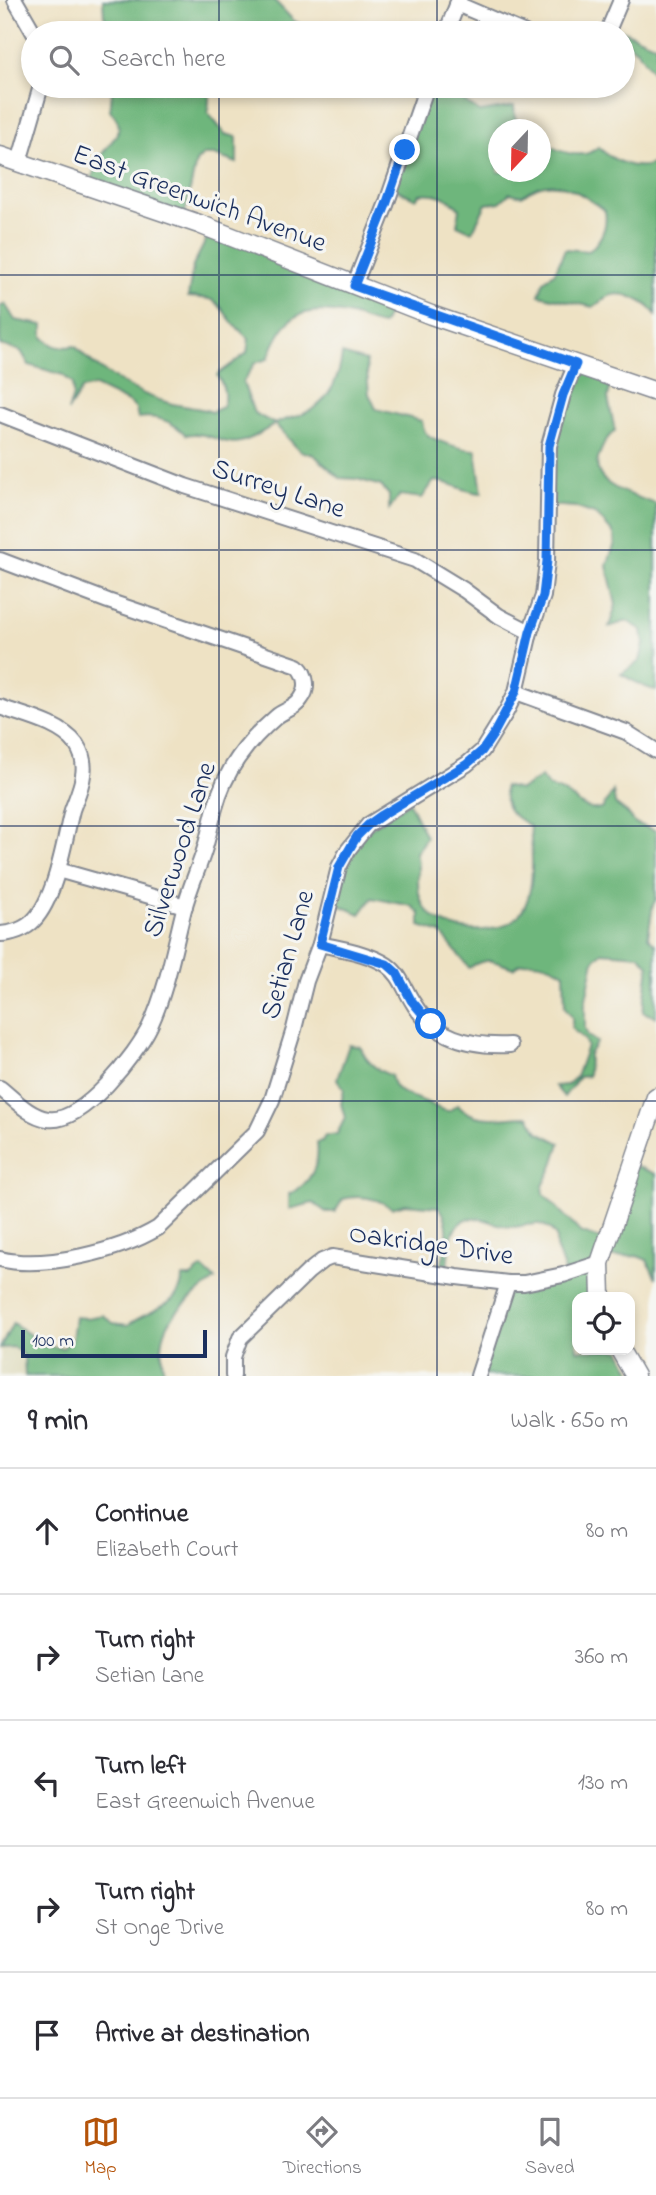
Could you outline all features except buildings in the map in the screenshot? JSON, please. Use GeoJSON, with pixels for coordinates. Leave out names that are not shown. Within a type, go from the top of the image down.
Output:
{"type":"FeatureCollection","features":[{"type":"Feature","properties":{"kind":"street"},"geometry":{"type":"LineString","coordinates":[[15,0],[27,21]]}},
{"type":"Feature","properties":{"kind":"street"},"geometry":{"type":"LineString","coordinates":[[612,21],[621,0]]}},
{"type":"Feature","properties":{"kind":"street"},"geometry":{"type":"LineString","coordinates":[[451,21],[458,2],[499,21]]}},
{"type":"Feature","properties":{"kind":"street"},"geometry":{"type":"LineString","coordinates":[[19,162],[37,98]]}},
{"type":"Feature","properties":{"kind":"street"},"geometry":{"type":"LineString","coordinates":[[354,286],[386,205],[423,98]]}},
{"type":"Feature","properties":{"kind":"street","name":"East Greenwich Avenue"},"geometry":{"type":"LineString","coordinates":[[0,156],[199,224],[354,286],[656,392]]}},
{"type":"Feature","properties":{"kind":"street","name":"Setian Lane"},"geometry":{"type":"LineString","coordinates":[[0,1259],[47,1262],[139,1240],[158,1228],[257,1132],[272,1100],[294,1029],[306,981],[320,944],[339,867],[357,836],[382,815],[467,764],[482,751],[516,692],[530,632],[543,596],[547,561],[549,446],[563,395],[576,364]]}},
{"type":"Feature","properties":{"kind":"street","name":"Surrey Lane"},"geometry":{"type":"LineString","coordinates":[[0,414],[185,486],[415,560],[464,590],[499,616],[530,632]]}},
{"type":"Feature","properties":{"kind":"street","name":"Silverwood Lane"},"geometry":{"type":"LineString","coordinates":[[0,560],[108,601],[298,666],[304,672],[306,685],[304,697],[296,706],[280,714],[261,730],[232,765],[219,793],[205,850],[185,906],[171,962],[150,1026],[138,1046],[97,1094],[66,1117],[47,1119],[24,1109],[0,1088]]}},
{"type":"Feature","properties":{"kind":"street"},"geometry":{"type":"LineString","coordinates":[[516,692],[626,732],[656,751]]}},
{"type":"Feature","properties":{"kind":"street"},"geometry":{"type":"LineString","coordinates":[[0,707],[58,730],[69,737],[83,758],[83,775],[58,870],[36,919],[8,934],[0,933]]}},
{"type":"Feature","properties":{"kind":"street"},"geometry":{"type":"LineString","coordinates":[[58,870],[185,906]]}},
{"type":"Feature","properties":{"kind":"street"},"geometry":{"type":"LineString","coordinates":[[320,944],[387,964],[397,973],[420,1014],[445,1035],[462,1042],[486,1046],[510,1045]]}},
{"type":"Feature","properties":{"kind":"street"},"geometry":{"type":"LineString","coordinates":[[601,1292],[600,1263],[656,1097]]}},
{"type":"Feature","properties":{"kind":"street","name":"Oakridge Drive"},"geometry":{"type":"LineString","coordinates":[[233,1376],[233,1357],[240,1338],[308,1272],[332,1257],[508,1283],[524,1283],[563,1275],[600,1263]]}},
{"type":"Feature","properties":{"kind":"street"},"geometry":{"type":"LineString","coordinates":[[478,1376],[508,1283]]}},
{"type":"Feature","properties":{"kind":"street"},"geometry":{"type":"LineString","coordinates":[[623,1355],[635,1376]]}},
{"type":"Feature","properties":{"kind":"shaded area"},"geometry":{"type":"Polygon","coordinates":[[[1,1347],[13,1347],[24,1355],[25,1376],[0,1376],[1,1347]]]}},
{"type":"Feature","properties":{"kind":"green space"},"geometry":{"type":"Polygon","coordinates":[[[103,0],[274,0],[295,21],[108,21],[104,16],[103,0]]]}},
{"type":"Feature","properties":{"kind":"green space"},"geometry":{"type":"Polygon","coordinates":[[[635,36],[656,45],[656,77],[637,50],[635,36]]]}},
{"type":"Feature","properties":{"kind":"green space"},"geometry":{"type":"Polygon","coordinates":[[[111,98],[209,98],[208,113],[225,134],[237,137],[237,163],[214,155],[203,155],[196,162],[184,218],[90,182],[100,157],[118,131],[118,122],[110,111],[111,98]]]}},
{"type":"Feature","properties":{"kind":"green space"},"geometry":{"type":"Polygon","coordinates":[[[424,98],[462,98],[480,112],[514,106],[516,119],[488,119],[488,182],[551,182],[551,146],[578,154],[585,154],[598,147],[618,161],[633,166],[656,162],[656,315],[642,302],[630,296],[609,296],[593,307],[539,295],[544,281],[555,272],[565,249],[589,251],[597,243],[604,228],[605,211],[575,191],[554,184],[533,189],[522,196],[510,193],[500,202],[486,204],[472,232],[457,225],[460,209],[447,198],[420,194],[416,199],[393,188],[424,98]]]}},
{"type":"Feature","properties":{"kind":"green space"},"geometry":{"type":"Polygon","coordinates":[[[211,230],[393,303],[383,325],[346,314],[317,311],[295,317],[287,323],[268,359],[255,363],[243,382],[254,413],[275,424],[254,437],[233,443],[201,435],[186,435],[164,420],[138,418],[136,409],[130,403],[95,386],[82,389],[68,411],[73,395],[72,383],[63,375],[29,365],[21,351],[0,345],[0,307],[5,304],[15,320],[43,325],[43,337],[50,343],[61,347],[75,346],[106,373],[144,394],[169,403],[212,412],[223,407],[224,390],[217,375],[247,353],[249,339],[215,302],[205,298],[188,297],[193,266],[211,230]]]}},
{"type":"Feature","properties":{"kind":"green space"},"geometry":{"type":"Polygon","coordinates":[[[342,354],[366,361],[369,394],[376,409],[422,421],[425,432],[434,439],[476,450],[482,493],[434,481],[422,498],[400,495],[389,509],[389,495],[381,486],[357,479],[340,478],[314,455],[300,451],[275,424],[307,412],[324,400],[336,378],[342,354]]]}},
{"type":"Feature","properties":{"kind":"green space"},"geometry":{"type":"Polygon","coordinates":[[[574,368],[612,378],[608,398],[615,431],[606,440],[600,453],[597,464],[599,473],[614,487],[656,504],[656,690],[642,686],[621,674],[640,661],[644,644],[642,630],[627,621],[609,627],[616,605],[607,566],[615,543],[614,534],[597,515],[575,507],[549,505],[549,449],[574,368]]]}},
{"type":"Feature","properties":{"kind":"green space"},"geometry":{"type":"Polygon","coordinates":[[[541,777],[552,788],[592,809],[602,809],[613,791],[615,804],[635,823],[656,831],[656,899],[648,937],[656,945],[656,1017],[643,1012],[649,965],[639,955],[602,952],[594,960],[585,1004],[585,1029],[588,1036],[597,1042],[589,1054],[588,1076],[579,1077],[564,1097],[555,1086],[567,1085],[576,1077],[587,1046],[584,1039],[572,1029],[572,1017],[565,1007],[564,973],[546,964],[532,962],[525,962],[513,968],[486,961],[469,968],[441,933],[420,926],[420,914],[412,906],[372,898],[360,914],[330,901],[356,838],[409,802],[426,837],[416,853],[419,895],[426,909],[446,924],[474,930],[488,930],[513,920],[522,911],[529,892],[532,846],[530,826],[509,811],[504,786],[520,790],[541,777]]]}},
{"type":"Feature","properties":{"kind":"green space"},"geometry":{"type":"Polygon","coordinates":[[[349,1045],[361,1047],[372,1065],[391,1075],[396,1088],[441,1109],[449,1111],[457,1105],[482,1117],[529,1116],[538,1132],[560,1143],[543,1186],[544,1194],[580,1232],[606,1241],[634,1165],[656,1174],[656,1278],[647,1260],[637,1256],[604,1257],[601,1292],[572,1292],[572,1355],[623,1355],[634,1376],[480,1374],[507,1286],[566,1275],[556,1247],[556,1236],[544,1225],[511,1227],[474,1218],[463,1221],[454,1230],[447,1272],[440,1271],[447,1230],[444,1214],[439,1207],[405,1204],[392,1208],[375,1199],[356,1197],[343,1199],[335,1212],[326,1212],[313,1203],[289,1209],[289,1194],[303,1185],[315,1165],[317,1142],[322,1141],[325,1136],[337,1134],[345,1118],[341,1104],[344,1089],[337,1079],[349,1045]]]}},
{"type":"Feature","properties":{"kind":"green space"},"geometry":{"type":"Polygon","coordinates":[[[202,1268],[215,1280],[190,1299],[171,1319],[162,1344],[165,1376],[25,1376],[24,1355],[13,1347],[0,1348],[13,1323],[42,1346],[63,1348],[72,1340],[75,1317],[103,1315],[113,1323],[128,1325],[170,1301],[181,1287],[182,1277],[191,1277],[202,1268]]]}},
{"type":"Feature","properties":{"kind":"route"},"geometry":{"type":"LineString","coordinates":[[405,150],[354,286],[576,364],[563,395],[549,446],[547,561],[543,596],[530,632],[516,692],[482,751],[453,775],[382,815],[357,836],[339,867],[320,944],[387,964],[397,973],[420,1014],[431,1024]]}}]}
